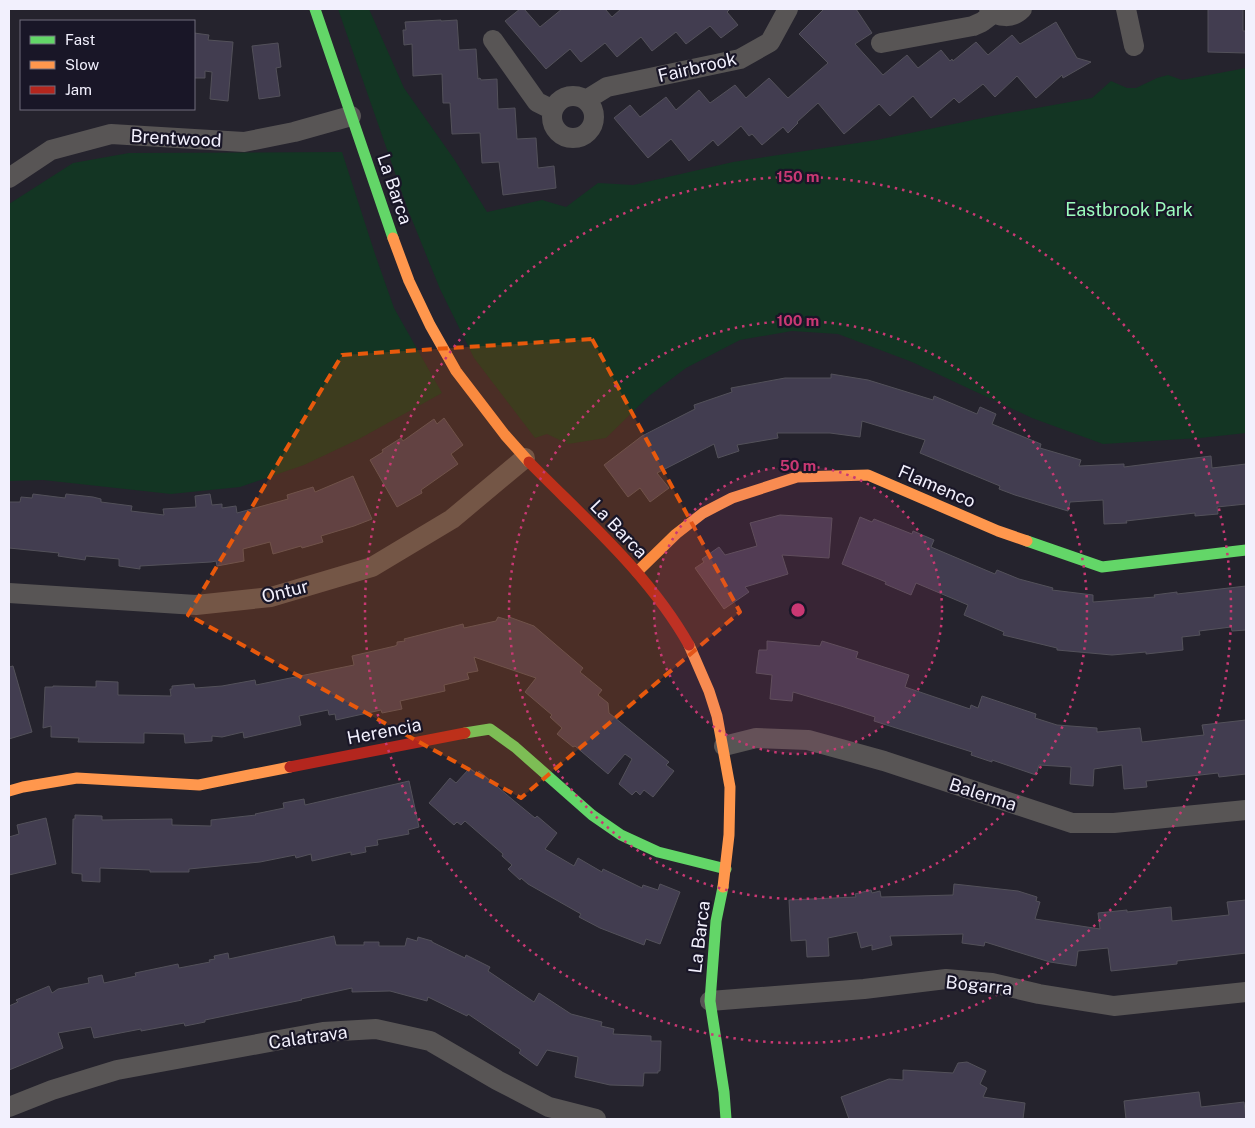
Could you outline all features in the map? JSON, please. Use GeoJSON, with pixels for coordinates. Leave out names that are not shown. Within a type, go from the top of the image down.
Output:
{"type":"FeatureCollection","features":[{"type":"Feature","properties":{"kind":"street","name":"La Barca"},"geometry":{"type":"LineString","coordinates":[[315,9],[409,281],[430,325],[456,371],[525,458],[637,572],[666,607],[689,644],[709,690],[724,746],[730,787],[726,870],[716,920],[710,1000],[724,1092],[726,1119]]}},
{"type":"Feature","properties":{"kind":"street","name":"Fairbrook"},"geometry":{"type":"LineString","coordinates":[[586,100],[607,87],[740,59],[770,42],[788,9]]}},
{"type":"Feature","properties":{"kind":"street"},"geometry":{"type":"LineString","coordinates":[[881,43],[973,26],[982,22],[992,11],[1007,17],[1022,9]]}},
{"type":"Feature","properties":{"kind":"street"},"geometry":{"type":"LineString","coordinates":[[1126,9],[1134,46]]}},
{"type":"Feature","properties":{"kind":"street"},"geometry":{"type":"LineString","coordinates":[[493,40],[536,102],[553,110]]}},
{"type":"Feature","properties":{"kind":"street"},"geometry":{"type":"LineString","coordinates":[[567,97],[580,97],[586,100],[591,105],[595,118],[591,130],[580,138],[573,139],[560,135],[553,124],[553,110],[556,104],[567,97]]}},
{"type":"Feature","properties":{"kind":"street","name":"Brentwood"},"geometry":{"type":"LineString","coordinates":[[9,178],[51,150],[111,134],[244,142],[294,132],[351,116]]}},
{"type":"Feature","properties":{"kind":"street","name":"Ontur"},"geometry":{"type":"LineString","coordinates":[[9,593],[196,605],[271,597],[372,567],[452,519],[525,458]]}},
{"type":"Feature","properties":{"kind":"street","name":"Flamenco"},"geometry":{"type":"LineString","coordinates":[[637,572],[676,534],[703,513],[732,498],[797,477],[868,475],[998,531],[1102,567],[1246,550]]}},
{"type":"Feature","properties":{"kind":"street","name":"Herencia"},"geometry":{"type":"LineString","coordinates":[[9,791],[77,778],[199,786],[455,734],[490,729],[514,746],[597,819],[621,835],[645,847],[726,870]]}},
{"type":"Feature","properties":{"kind":"street","name":"Balerma"},"geometry":{"type":"LineString","coordinates":[[724,746],[756,738],[808,740],[884,761],[1072,823],[1114,824],[1246,810]]}},
{"type":"Feature","properties":{"kind":"street","name":"Bogarra"},"geometry":{"type":"LineString","coordinates":[[710,1000],[864,989],[946,979],[992,983],[1039,994],[1114,1006],[1246,992]]}},
{"type":"Feature","properties":{"kind":"street","name":"Calatrava"},"geometry":{"type":"LineString","coordinates":[[9,1107],[52,1090],[118,1070],[323,1032],[376,1029],[430,1041],[497,1080],[549,1107],[596,1119]]}},
{"type":"Feature","properties":{"kind":"highlighted area"},"geometry":{"type":"Polygon","coordinates":[[[592,339],[740,612],[521,798],[188,615],[342,355],[592,339]]]}},
{"type":"Feature","properties":{"kind":"green space","name":"Eastbrook Park"},"geometry":{"type":"Polygon","coordinates":[[[338,9],[369,9],[404,88],[454,159],[487,212],[542,200],[566,207],[598,183],[633,185],[733,162],[877,140],[992,116],[1092,98],[1111,81],[1127,88],[1136,88],[1168,75],[1182,80],[1246,68],[1246,433],[1103,444],[1032,418],[912,362],[838,334],[792,331],[740,340],[686,368],[649,396],[606,438],[568,444],[547,434],[535,438],[474,358],[440,289],[408,210],[338,9]]]}},
{"type":"Feature","properties":{"kind":"green space"},"geometry":{"type":"Polygon","coordinates":[[[342,152],[394,308],[442,393],[359,439],[304,465],[240,487],[171,494],[43,480],[9,481],[9,204],[73,163],[129,153],[342,152]]]}},
{"type":"Feature","properties":{"kind":"building"},"geometry":{"type":"Polygon","coordinates":[[[520,9],[524,9],[540,27],[562,9],[605,9],[612,17],[621,9],[730,9],[727,12],[738,25],[721,38],[710,26],[686,44],[676,32],[652,51],[641,37],[617,57],[605,43],[581,62],[570,49],[546,69],[505,21],[520,9]]]}},
{"type":"Feature","properties":{"kind":"building"},"geometry":{"type":"Polygon","coordinates":[[[824,9],[856,9],[872,33],[855,44],[883,75],[907,55],[918,68],[941,50],[950,61],[952,59],[953,61],[976,42],[988,55],[1012,35],[1020,44],[1056,22],[1077,58],[1091,62],[1063,78],[1062,75],[1036,98],[1017,76],[995,97],[983,84],[959,103],[954,98],[931,118],[913,96],[890,116],[879,104],[844,134],[818,103],[788,133],[783,127],[762,145],[752,134],[749,136],[741,126],[718,146],[713,140],[689,161],[671,139],[648,158],[614,118],[630,105],[640,117],[666,97],[676,110],[699,90],[710,103],[735,85],[746,98],[769,78],[788,98],[828,63],[799,34],[824,9]]]}},
{"type":"Feature","properties":{"kind":"building"},"geometry":{"type":"Polygon","coordinates":[[[1208,9],[1243,9],[1246,53],[1208,52],[1208,9]]]}},
{"type":"Feature","properties":{"kind":"building"},"geometry":{"type":"Polygon","coordinates":[[[457,20],[459,50],[476,49],[478,79],[497,79],[498,109],[515,108],[517,139],[536,138],[538,168],[554,166],[556,188],[503,195],[499,162],[482,163],[480,133],[452,134],[450,103],[443,103],[442,74],[413,76],[412,44],[404,45],[403,30],[406,30],[405,22],[457,20]]]}},
{"type":"Feature","properties":{"kind":"building"},"geometry":{"type":"Polygon","coordinates":[[[195,33],[209,35],[208,40],[233,42],[228,101],[210,99],[212,72],[205,71],[205,78],[195,78],[195,33]]]}},
{"type":"Feature","properties":{"kind":"building"},"geometry":{"type":"Polygon","coordinates":[[[278,43],[281,67],[276,68],[280,96],[259,99],[252,46],[278,43]]]}},
{"type":"Feature","properties":{"kind":"building"},"geometry":{"type":"Polygon","coordinates":[[[831,374],[868,380],[933,400],[934,396],[977,414],[980,407],[996,414],[992,424],[1041,444],[1040,448],[1081,460],[1079,466],[1124,464],[1124,467],[1211,456],[1212,468],[1246,464],[1246,504],[1217,507],[1218,514],[1195,516],[1195,513],[1126,521],[1127,523],[1104,524],[1103,500],[1070,502],[1068,511],[1015,495],[999,489],[1000,486],[920,453],[925,440],[862,421],[860,437],[830,433],[777,433],[778,438],[737,445],[739,451],[718,458],[714,444],[657,473],[669,488],[650,502],[640,488],[628,497],[604,465],[642,436],[695,409],[694,405],[732,392],[731,388],[785,378],[831,378],[831,374]]]}},
{"type":"Feature","properties":{"kind":"building"},"geometry":{"type":"Polygon","coordinates":[[[444,418],[463,445],[451,454],[458,464],[421,490],[422,493],[397,507],[370,460],[383,452],[382,450],[401,438],[403,441],[434,419],[437,424],[444,418]]]}},
{"type":"Feature","properties":{"kind":"building"},"geometry":{"type":"Polygon","coordinates":[[[353,476],[372,519],[321,536],[323,542],[302,548],[301,546],[273,554],[270,542],[243,549],[244,561],[217,566],[216,561],[140,566],[140,569],[119,566],[119,559],[86,556],[85,560],[58,556],[59,553],[9,548],[9,502],[20,502],[21,497],[32,498],[33,494],[65,498],[66,494],[93,497],[101,499],[101,502],[132,506],[131,511],[164,515],[163,509],[196,507],[195,496],[210,494],[212,505],[222,504],[222,508],[236,506],[237,513],[288,499],[287,495],[313,487],[315,492],[353,476]]]}},
{"type":"Feature","properties":{"kind":"building"},"geometry":{"type":"Polygon","coordinates":[[[780,515],[832,518],[829,558],[782,555],[788,574],[745,587],[749,592],[724,609],[695,568],[704,562],[702,559],[719,547],[725,555],[757,546],[750,523],[780,515]]]}},
{"type":"Feature","properties":{"kind":"building"},"geometry":{"type":"Polygon","coordinates":[[[860,517],[872,522],[874,519],[912,534],[913,531],[934,540],[931,547],[995,574],[997,570],[1019,579],[1053,588],[1052,590],[1093,595],[1093,602],[1246,586],[1246,630],[1232,631],[1231,627],[1199,631],[1200,635],[1182,637],[1183,650],[1112,655],[1057,650],[1057,648],[1003,635],[1004,632],[964,615],[968,605],[916,583],[911,595],[885,584],[886,582],[842,564],[860,517]]]}},
{"type":"Feature","properties":{"kind":"building"},"geometry":{"type":"Polygon","coordinates":[[[498,617],[508,620],[509,617],[534,626],[583,668],[580,672],[602,690],[598,695],[608,703],[609,713],[669,762],[666,765],[674,771],[653,797],[644,790],[640,795],[636,791],[632,795],[619,784],[632,759],[625,754],[608,774],[575,746],[573,747],[557,734],[562,728],[550,717],[552,715],[525,692],[536,678],[474,657],[478,671],[467,673],[469,679],[444,685],[445,691],[400,701],[402,709],[382,713],[381,710],[336,720],[335,714],[329,715],[328,710],[299,716],[301,725],[244,738],[243,732],[222,737],[212,736],[212,741],[185,743],[184,734],[144,733],[144,743],[78,742],[79,738],[51,737],[51,726],[43,728],[45,687],[96,687],[96,681],[118,682],[118,695],[171,696],[170,689],[172,689],[172,686],[194,684],[195,688],[222,686],[255,680],[256,685],[354,665],[352,656],[395,646],[397,642],[405,641],[404,639],[463,624],[464,628],[496,621],[498,617]]]}},
{"type":"Feature","properties":{"kind":"building"},"geometry":{"type":"Polygon","coordinates":[[[767,641],[820,646],[822,641],[858,652],[856,658],[909,675],[905,687],[970,709],[971,705],[978,708],[982,696],[1036,714],[1035,718],[1057,725],[1097,728],[1097,732],[1140,728],[1142,742],[1204,735],[1202,725],[1246,720],[1246,774],[1219,777],[1218,773],[1146,781],[1147,787],[1124,789],[1122,765],[1094,769],[1093,786],[1070,784],[1071,767],[1039,765],[1036,775],[971,755],[972,752],[874,721],[875,717],[793,692],[792,701],[770,699],[772,675],[756,673],[759,650],[767,650],[767,641]]]}},
{"type":"Feature","properties":{"kind":"building"},"geometry":{"type":"Polygon","coordinates":[[[13,666],[32,732],[9,739],[9,667],[13,666]]]}},
{"type":"Feature","properties":{"kind":"building"},"geometry":{"type":"Polygon","coordinates":[[[471,769],[477,774],[479,771],[535,818],[537,816],[557,833],[545,849],[574,866],[578,858],[602,872],[603,869],[642,888],[643,885],[658,890],[660,884],[680,892],[660,944],[646,939],[644,945],[600,928],[579,917],[581,914],[528,884],[521,878],[520,880],[508,869],[512,865],[502,856],[503,854],[465,821],[461,825],[457,822],[454,825],[429,803],[450,778],[456,783],[471,769]]]}},
{"type":"Feature","properties":{"kind":"building"},"geometry":{"type":"Polygon","coordinates":[[[409,781],[419,827],[408,830],[409,834],[377,840],[378,845],[365,847],[366,852],[351,855],[351,852],[312,861],[311,854],[296,858],[295,855],[260,862],[189,869],[189,872],[150,872],[150,870],[100,868],[100,882],[82,881],[82,874],[72,873],[73,819],[75,819],[75,815],[102,816],[102,820],[172,819],[172,825],[211,826],[211,820],[256,815],[284,808],[283,803],[304,799],[305,805],[409,781]]]}},
{"type":"Feature","properties":{"kind":"building"},"geometry":{"type":"Polygon","coordinates":[[[46,818],[56,864],[9,875],[9,837],[19,834],[17,825],[46,818]]]}},
{"type":"Feature","properties":{"kind":"building"},"geometry":{"type":"Polygon","coordinates":[[[954,884],[1018,891],[1037,897],[1036,901],[1040,902],[1035,919],[1100,929],[1098,913],[1171,907],[1172,921],[1229,915],[1227,902],[1246,900],[1246,953],[1177,961],[1177,964],[1111,971],[1108,948],[1078,951],[1076,966],[1050,962],[985,942],[984,946],[962,943],[963,934],[890,936],[892,945],[872,950],[872,945],[861,948],[857,932],[828,938],[829,956],[807,957],[806,940],[791,941],[789,900],[856,897],[855,894],[871,890],[872,893],[880,891],[881,897],[953,895],[954,884]]]}},
{"type":"Feature","properties":{"kind":"building"},"geometry":{"type":"Polygon","coordinates":[[[334,936],[336,945],[364,945],[364,942],[379,942],[379,946],[405,946],[407,938],[417,941],[418,937],[432,941],[465,958],[466,955],[490,967],[488,971],[534,1002],[539,993],[571,1014],[602,1022],[601,1026],[614,1029],[613,1034],[651,1036],[651,1041],[661,1041],[660,1071],[658,1073],[644,1073],[643,1086],[610,1085],[575,1077],[578,1057],[547,1050],[537,1066],[519,1053],[521,1050],[468,1014],[467,1016],[428,997],[427,1001],[390,991],[352,992],[352,988],[185,1026],[184,1023],[94,1038],[91,1027],[58,1033],[63,1048],[9,1070],[9,1006],[18,1002],[16,1000],[49,986],[52,993],[58,989],[89,983],[88,978],[102,975],[104,983],[136,976],[135,973],[178,964],[179,968],[210,962],[209,960],[215,959],[214,956],[228,953],[229,959],[334,936]]]}},
{"type":"Feature","properties":{"kind":"building"},"geometry":{"type":"Polygon","coordinates":[[[967,1062],[986,1071],[980,1084],[987,1088],[983,1097],[1025,1103],[1023,1119],[849,1119],[841,1097],[889,1079],[903,1080],[903,1070],[953,1073],[958,1063],[967,1062]]]}},
{"type":"Feature","properties":{"kind":"building"},"geometry":{"type":"Polygon","coordinates":[[[1199,1092],[1201,1107],[1244,1102],[1246,1119],[1126,1119],[1124,1101],[1199,1092]]]}},
{"type":"Feature","properties":{"kind":"traffic: fast"},"geometry":{"type":"LineString","coordinates":[[315,9],[393,238]]}},
{"type":"Feature","properties":{"kind":"traffic: fast"},"geometry":{"type":"LineString","coordinates":[[1027,541],[1102,567],[1246,550]]}},
{"type":"Feature","properties":{"kind":"traffic: fast"},"geometry":{"type":"LineString","coordinates":[[465,733],[490,729],[515,747],[592,815],[621,835],[658,852],[726,869]]}},
{"type":"Feature","properties":{"kind":"traffic: fast"},"geometry":{"type":"LineString","coordinates":[[723,887],[716,921],[710,1001],[724,1092],[726,1119]]}},
{"type":"Feature","properties":{"kind":"traffic: slow"},"geometry":{"type":"LineString","coordinates":[[393,238],[409,281],[430,325],[456,371],[505,435],[529,462]]}},
{"type":"Feature","properties":{"kind":"traffic: slow"},"geometry":{"type":"LineString","coordinates":[[637,572],[676,534],[703,513],[732,498],[797,477],[868,475],[998,531],[1027,541]]}},
{"type":"Feature","properties":{"kind":"traffic: slow"},"geometry":{"type":"LineString","coordinates":[[689,645],[709,691],[717,716],[730,787],[729,835],[723,887]]}},
{"type":"Feature","properties":{"kind":"traffic: slow"},"geometry":{"type":"LineString","coordinates":[[9,791],[77,778],[199,785],[290,767]]}},
{"type":"Feature","properties":{"kind":"traffic: jam"},"geometry":{"type":"LineString","coordinates":[[529,462],[636,571],[673,619],[689,645]]}},
{"type":"Feature","properties":{"kind":"traffic: jam"},"geometry":{"type":"LineString","coordinates":[[290,767],[465,733]]}}]}
